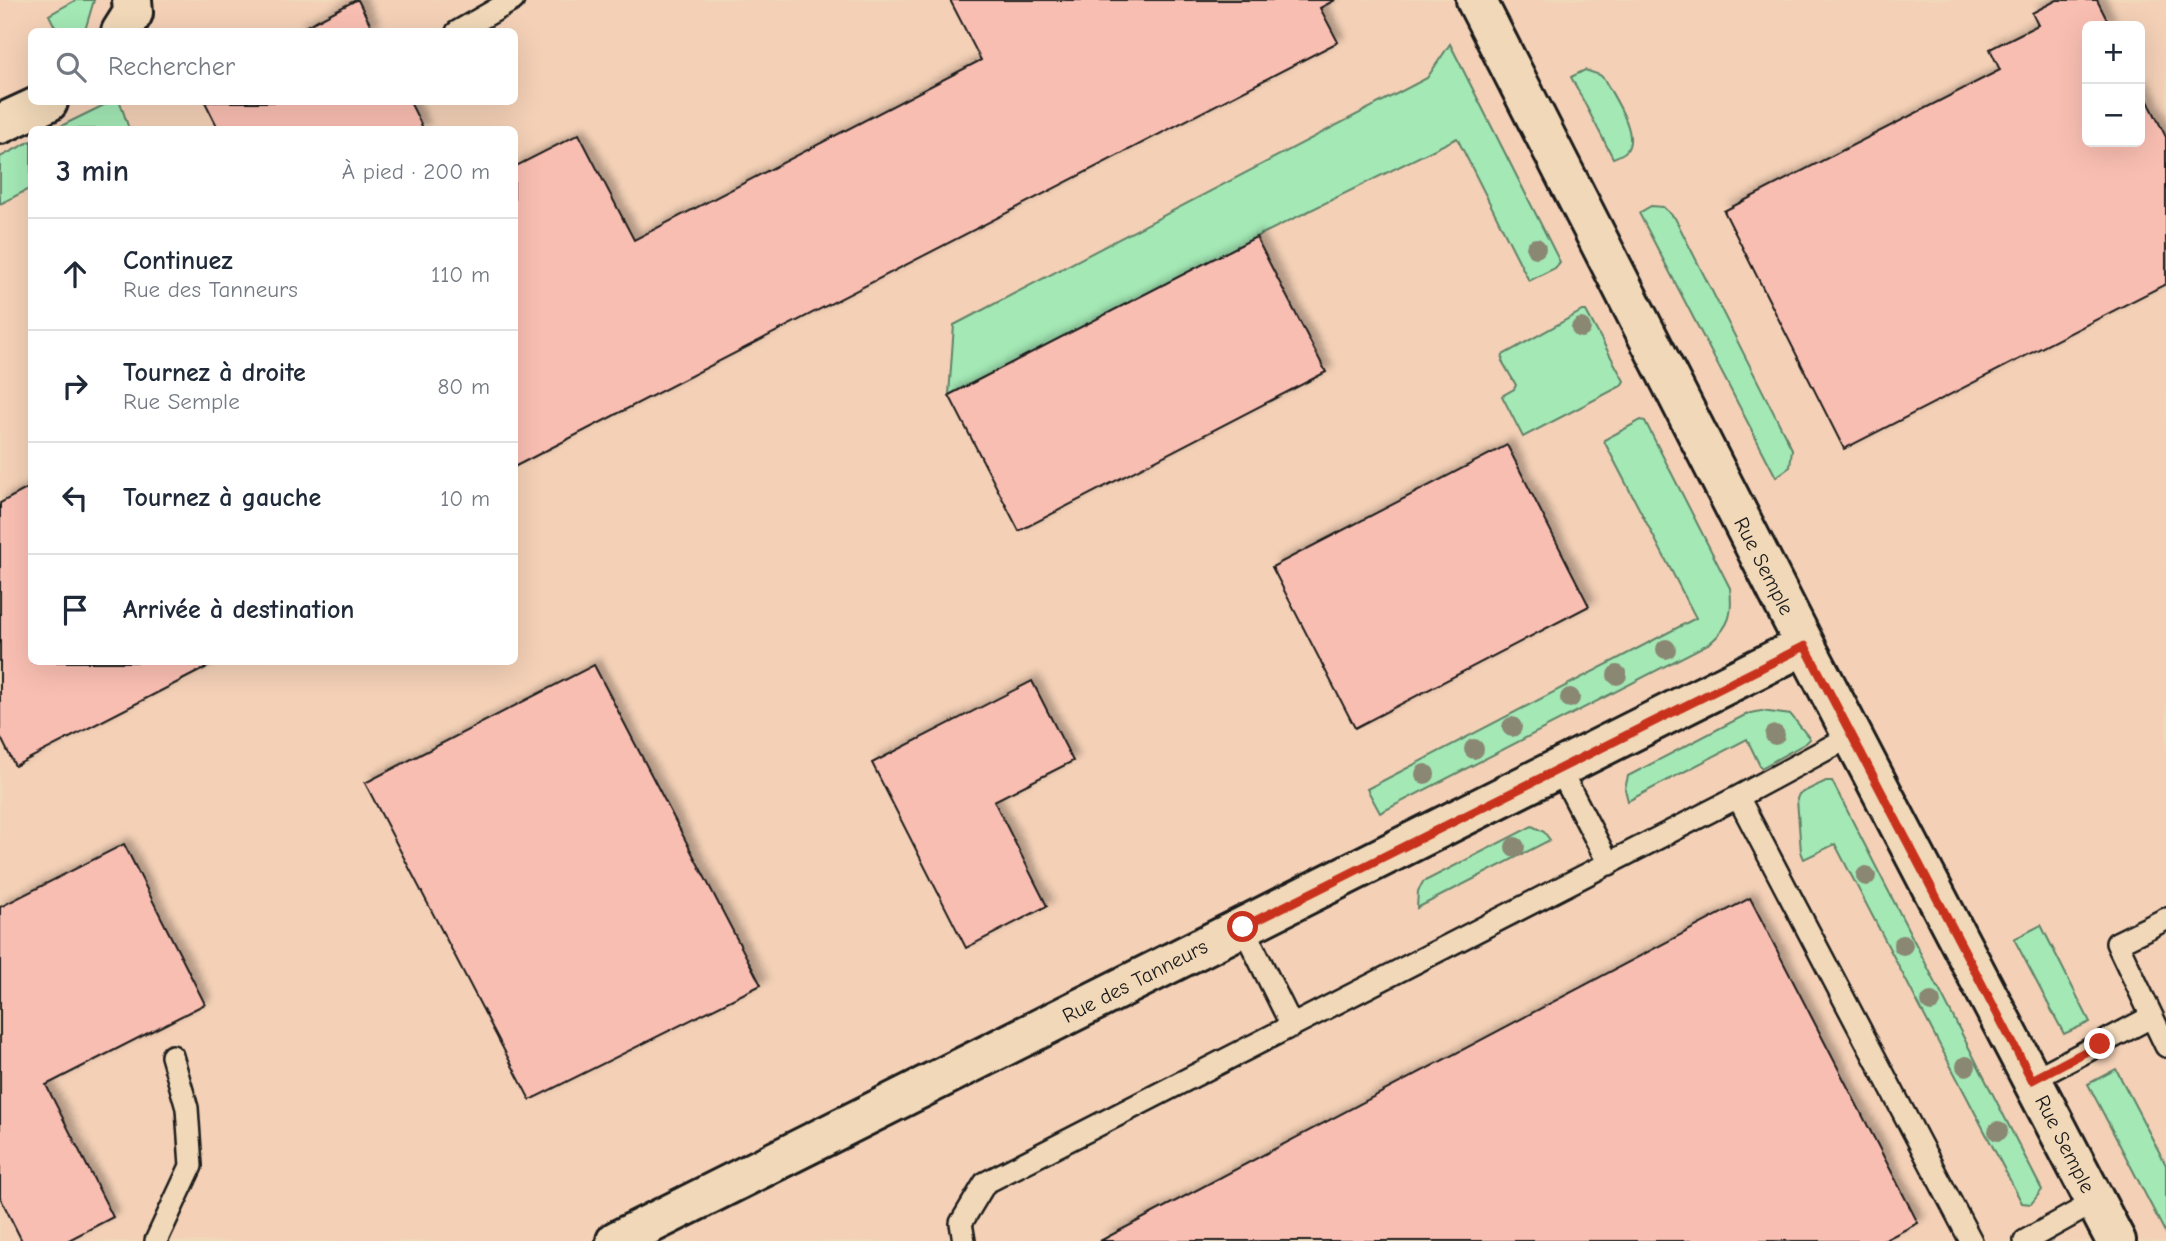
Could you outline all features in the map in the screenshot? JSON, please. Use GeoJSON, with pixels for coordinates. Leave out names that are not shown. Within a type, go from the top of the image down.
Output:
{"type":"FeatureCollection","features":[{"type":"Feature","properties":{"kind":"street"},"geometry":{"type":"LineString","coordinates":[[124,28],[133,13],[132,0]]}},
{"type":"Feature","properties":{"kind":"street","name":"Rue Semple"},"geometry":{"type":"LineString","coordinates":[[1476,0],[1851,736],[2116,1241]]}},
{"type":"Feature","properties":{"kind":"street"},"geometry":{"type":"LineString","coordinates":[[0,124],[41,105]]}},
{"type":"Feature","properties":{"kind":"street","name":"Rue des Tanneurs"},"geometry":{"type":"LineString","coordinates":[[616,1241],[1805,646]]}},
{"type":"Feature","properties":{"kind":"lane"},"geometry":{"type":"LineString","coordinates":[[464,28],[513,0]]}},
{"type":"Feature","properties":{"kind":"lane"},"geometry":{"type":"LineString","coordinates":[[964,1241],[961,1223],[985,1183],[1609,864],[1851,736]]}},
{"type":"Feature","properties":{"kind":"lane"},"geometry":{"type":"LineString","coordinates":[[1559,768],[1609,864]]}},
{"type":"Feature","properties":{"kind":"lane"},"geometry":{"type":"LineString","coordinates":[[1738,797],[1970,1241]]}},
{"type":"Feature","properties":{"kind":"lane"},"geometry":{"type":"LineString","coordinates":[[2164,1039],[2117,943],[2166,919]]}},
{"type":"Feature","properties":{"kind":"lane"},"geometry":{"type":"LineString","coordinates":[[1243,927],[1292,1026]]}},
{"type":"Feature","properties":{"kind":"lane"},"geometry":{"type":"LineString","coordinates":[[2032,1080],[2151,1017]]}},
{"type":"Feature","properties":{"kind":"lane"},"geometry":{"type":"LineString","coordinates":[[156,1241],[191,1166],[187,1108],[172,1056]]}},
{"type":"Feature","properties":{"kind":"lane"},"geometry":{"type":"LineString","coordinates":[[2025,1241],[2095,1202]]}},
{"type":"Feature","properties":{"kind":"shaded area"},"geometry":{"type":"Polygon","coordinates":[[[0,0],[2166,0],[2166,1241],[0,1241],[0,0]]]}},
{"type":"Feature","properties":{"kind":"green space"},"geometry":{"type":"Polygon","coordinates":[[[76,0],[94,0],[85,28],[56,28],[49,15],[76,0]]]}},
{"type":"Feature","properties":{"kind":"green space"},"geometry":{"type":"Polygon","coordinates":[[[1450,44],[1560,262],[1555,268],[1529,281],[1457,138],[1256,237],[949,395],[954,325],[1427,78],[1450,44]]]}},
{"type":"Feature","properties":{"kind":"green space"},"geometry":{"type":"Polygon","coordinates":[[[1585,70],[1604,79],[1630,134],[1627,150],[1613,158],[1571,77],[1585,70]]]}},
{"type":"Feature","properties":{"kind":"green space"},"geometry":{"type":"Polygon","coordinates":[[[104,105],[121,105],[128,126],[61,126],[104,105]]]}},
{"type":"Feature","properties":{"kind":"green space"},"geometry":{"type":"Polygon","coordinates":[[[28,143],[28,190],[0,204],[0,157],[28,143]]]}},
{"type":"Feature","properties":{"kind":"green space"},"geometry":{"type":"Polygon","coordinates":[[[1651,206],[1663,207],[1675,218],[1792,449],[1790,467],[1776,477],[1639,213],[1651,206]]]}},
{"type":"Feature","properties":{"kind":"green space"},"geometry":{"type":"Polygon","coordinates":[[[1586,311],[1624,381],[1621,386],[1523,437],[1502,396],[1516,385],[1502,361],[1503,355],[1586,311]]]}},
{"type":"Feature","properties":{"kind":"green space"},"geometry":{"type":"Polygon","coordinates":[[[1641,420],[1645,421],[1730,588],[1731,605],[1726,625],[1710,643],[1380,813],[1367,789],[1696,618],[1604,440],[1641,420]]]}},
{"type":"Feature","properties":{"kind":"green space"},"geometry":{"type":"Polygon","coordinates":[[[1761,711],[1791,715],[1810,739],[1761,768],[1747,739],[1628,801],[1625,789],[1628,776],[1747,714],[1761,711]]]}},
{"type":"Feature","properties":{"kind":"green space"},"geometry":{"type":"Polygon","coordinates":[[[1826,781],[1832,781],[2042,1190],[2031,1204],[2022,1203],[1835,844],[1804,859],[1801,852],[1797,799],[1799,794],[1826,781]]]}},
{"type":"Feature","properties":{"kind":"green space"},"geometry":{"type":"Polygon","coordinates":[[[1532,826],[1544,832],[1550,840],[1417,908],[1418,891],[1423,882],[1532,826]]]}},
{"type":"Feature","properties":{"kind":"green space"},"geometry":{"type":"Polygon","coordinates":[[[2041,925],[2090,1022],[2064,1034],[2014,939],[2041,925]]]}},
{"type":"Feature","properties":{"kind":"green space"},"geometry":{"type":"Polygon","coordinates":[[[2116,1069],[2166,1165],[2166,1234],[2088,1084],[2116,1069]]]}},
{"type":"Feature","properties":{"kind":"building"},"geometry":{"type":"Polygon","coordinates":[[[356,0],[372,28],[303,28],[356,0]]]}},
{"type":"Feature","properties":{"kind":"building"},"geometry":{"type":"Polygon","coordinates":[[[950,0],[1335,0],[1320,8],[1338,42],[518,465],[518,165],[579,134],[634,240],[981,60],[950,0]]]}},
{"type":"Feature","properties":{"kind":"building"},"geometry":{"type":"Polygon","coordinates":[[[2057,0],[2097,0],[2108,21],[2082,21],[2082,147],[2145,147],[2145,95],[2166,137],[2166,284],[1844,449],[1724,211],[2000,70],[1990,49],[2038,25],[2032,13],[2057,0]]]}},
{"type":"Feature","properties":{"kind":"building"},"geometry":{"type":"Polygon","coordinates":[[[206,105],[412,105],[422,126],[217,126],[206,105]]]}},
{"type":"Feature","properties":{"kind":"building"},"geometry":{"type":"Polygon","coordinates":[[[1256,237],[1326,372],[1019,531],[949,395],[1256,237]]]}},
{"type":"Feature","properties":{"kind":"building"},"geometry":{"type":"Polygon","coordinates":[[[1507,445],[1589,606],[1355,728],[1272,567],[1507,445]]]}},
{"type":"Feature","properties":{"kind":"building"},"geometry":{"type":"Polygon","coordinates":[[[28,488],[28,665],[211,665],[15,766],[0,736],[0,503],[28,488]]]}},
{"type":"Feature","properties":{"kind":"building"},"geometry":{"type":"Polygon","coordinates":[[[594,665],[761,985],[530,1100],[365,783],[594,665]]]}},
{"type":"Feature","properties":{"kind":"building"},"geometry":{"type":"Polygon","coordinates":[[[1032,681],[1073,761],[994,801],[1047,906],[966,948],[872,763],[1032,681]]]}},
{"type":"Feature","properties":{"kind":"building"},"geometry":{"type":"Polygon","coordinates":[[[124,844],[205,1004],[46,1085],[113,1217],[67,1241],[22,1241],[0,1197],[0,907],[124,844]]]}},
{"type":"Feature","properties":{"kind":"building"},"geometry":{"type":"Polygon","coordinates":[[[1750,898],[1918,1223],[1883,1241],[1100,1241],[1750,898]]]}},
{"type":"Feature","properties":{"kind":"route"},"geometry":{"type":"LineString","coordinates":[[1243,927],[1805,646],[2032,1080],[2100,1044]]}}]}
